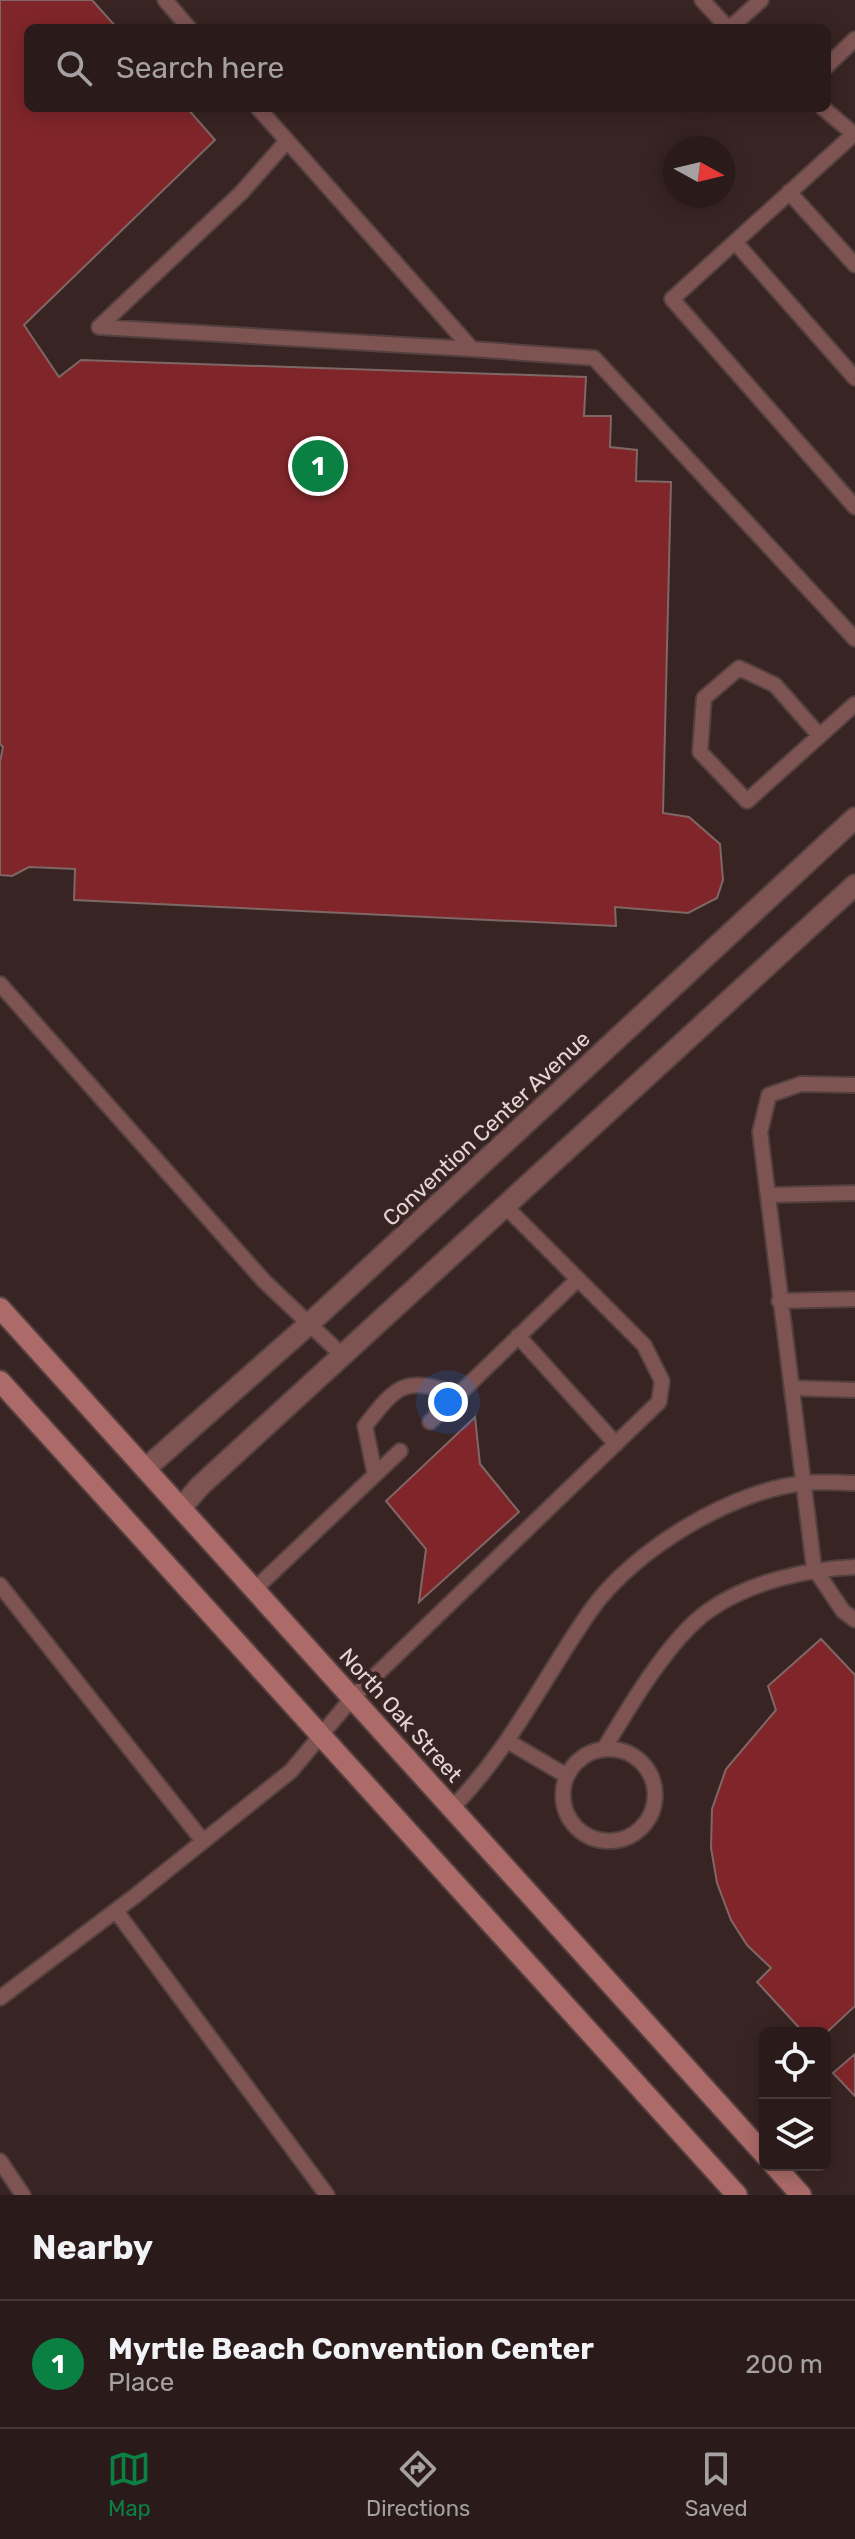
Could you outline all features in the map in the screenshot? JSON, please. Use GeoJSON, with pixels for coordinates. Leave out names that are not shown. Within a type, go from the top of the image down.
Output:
{"type":"FeatureCollection","features":[{"type":"Feature","properties":{"kind":"main road","name":"North Oak Street"},"geometry":{"type":"LineString","coordinates":[[0,1308],[759,2148]]}},
{"type":"Feature","properties":{"kind":"main road"},"geometry":{"type":"LineString","coordinates":[[0,1381],[737,2195]]}},
{"type":"Feature","properties":{"kind":"main road"},"geometry":{"type":"LineString","coordinates":[[779,2171],[801,2195]]}},
{"type":"Feature","properties":{"kind":"street","name":"Convention Center Avenue"},"geometry":{"type":"LineString","coordinates":[[145,1469],[309,1324],[855,818]]}},
{"type":"Feature","properties":{"kind":"street"},"geometry":{"type":"LineString","coordinates":[[181,1508],[342,1355],[855,885]]}},
{"type":"Feature","properties":{"kind":"lane"},"geometry":{"type":"LineString","coordinates":[[165,0],[186,24]]}},
{"type":"Feature","properties":{"kind":"lane"},"geometry":{"type":"LineString","coordinates":[[702,0],[725,24]]}},
{"type":"Feature","properties":{"kind":"lane"},"geometry":{"type":"LineString","coordinates":[[734,24],[761,0]]}},
{"type":"Feature","properties":{"kind":"lane"},"geometry":{"type":"LineString","coordinates":[[831,62],[855,39]]}},
{"type":"Feature","properties":{"kind":"lane"},"geometry":{"type":"LineString","coordinates":[[262,112],[472,349]]}},
{"type":"Feature","properties":{"kind":"lane"},"geometry":{"type":"LineString","coordinates":[[828,112],[855,134],[672,299],[855,507]]}},
{"type":"Feature","properties":{"kind":"lane"},"geometry":{"type":"LineString","coordinates":[[287,141],[241,193],[99,327],[594,358],[855,639]]}},
{"type":"Feature","properties":{"kind":"lane"},"geometry":{"type":"LineString","coordinates":[[789,192],[855,265]]}},
{"type":"Feature","properties":{"kind":"lane"},"geometry":{"type":"LineString","coordinates":[[735,242],[855,378]]}},
{"type":"Feature","properties":{"kind":"lane"},"geometry":{"type":"LineString","coordinates":[[818,734],[775,685],[739,668],[704,698],[700,752],[747,801],[818,734],[855,704]]}},
{"type":"Feature","properties":{"kind":"lane"},"geometry":{"type":"LineString","coordinates":[[0,984],[264,1281],[342,1355]]}},
{"type":"Feature","properties":{"kind":"lane"},"geometry":{"type":"LineString","coordinates":[[855,1085],[801,1084],[769,1095],[760,1132],[771,1195],[779,1301],[793,1388],[814,1568],[843,1611],[855,1620]]}},
{"type":"Feature","properties":{"kind":"lane"},"geometry":{"type":"LineString","coordinates":[[771,1195],[855,1193]]}},
{"type":"Feature","properties":{"kind":"lane"},"geometry":{"type":"LineString","coordinates":[[0,1998],[116,1911],[291,1771],[353,1697],[659,1402],[662,1381],[644,1345],[505,1206]]}},
{"type":"Feature","properties":{"kind":"lane"},"geometry":{"type":"LineString","coordinates":[[430,1422],[578,1279]]}},
{"type":"Feature","properties":{"kind":"lane"},"geometry":{"type":"LineString","coordinates":[[779,1301],[855,1299]]}},
{"type":"Feature","properties":{"kind":"lane"},"geometry":{"type":"LineString","coordinates":[[518,1336],[616,1444]]}},
{"type":"Feature","properties":{"kind":"lane"},"geometry":{"type":"LineString","coordinates":[[375,1475],[365,1426],[379,1408],[401,1387],[420,1382],[459,1394]]}},
{"type":"Feature","properties":{"kind":"lane"},"geometry":{"type":"LineString","coordinates":[[793,1388],[855,1390]]}},
{"type":"Feature","properties":{"kind":"lane"},"geometry":{"type":"LineString","coordinates":[[255,1589],[400,1451]]}},
{"type":"Feature","properties":{"kind":"lane"},"geometry":{"type":"LineString","coordinates":[[451,1809],[509,1742],[593,1607],[647,1553],[723,1505],[804,1483],[855,1483]]}},
{"type":"Feature","properties":{"kind":"lane"},"geometry":{"type":"LineString","coordinates":[[604,1749],[633,1756],[652,1779],[653,1808],[635,1833],[607,1842],[579,1831],[563,1805],[567,1776],[576,1763],[604,1749],[663,1659],[708,1611],[758,1587],[814,1568],[855,1567]]}},
{"type":"Feature","properties":{"kind":"lane"},"geometry":{"type":"LineString","coordinates":[[0,1585],[203,1841]]}},
{"type":"Feature","properties":{"kind":"lane"},"geometry":{"type":"LineString","coordinates":[[509,1742],[567,1776]]}},
{"type":"Feature","properties":{"kind":"lane"},"geometry":{"type":"LineString","coordinates":[[116,1911],[327,2195]]}},
{"type":"Feature","properties":{"kind":"lane"},"geometry":{"type":"LineString","coordinates":[[0,2161],[23,2195]]}},
{"type":"Feature","properties":{"kind":"building"},"geometry":{"type":"Polygon","coordinates":[[[0,0],[92,0],[113,24],[24,24],[24,112],[190,112],[215,140],[24,325],[59,377],[81,360],[586,377],[584,416],[611,416],[610,447],[637,450],[636,481],[671,482],[663,813],[689,817],[720,844],[723,880],[717,898],[688,913],[615,907],[616,926],[74,900],[75,869],[29,867],[12,876],[0,875],[0,762],[3,747],[0,744],[0,0]]]}},
{"type":"Feature","properties":{"kind":"building"},"geometry":{"type":"Polygon","coordinates":[[[475,1417],[480,1464],[519,1512],[419,1602],[426,1549],[386,1501],[475,1417]]]}},
{"type":"Feature","properties":{"kind":"building"},"geometry":{"type":"Polygon","coordinates":[[[821,1639],[855,1675],[855,2006],[831,2028],[798,2027],[757,1982],[771,1968],[747,1945],[731,1920],[717,1883],[711,1848],[712,1809],[726,1769],[776,1710],[768,1686],[821,1639]]]}},
{"type":"Feature","properties":{"kind":"building"},"geometry":{"type":"Polygon","coordinates":[[[855,2054],[855,2096],[833,2073],[855,2054]]]}},
{"type":"Feature","properties":{"kind":"place","name":"Myrtle Beach Convention Center"},"geometry":{"type":"Point","coordinates":[318,466]}}]}
